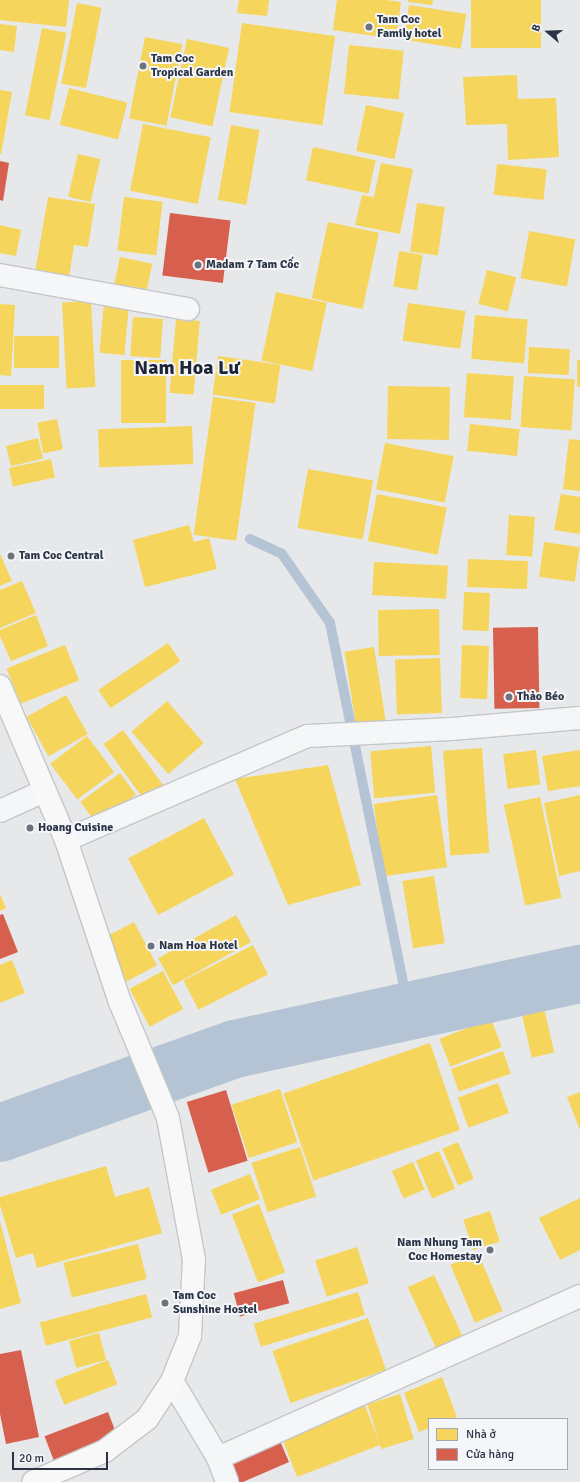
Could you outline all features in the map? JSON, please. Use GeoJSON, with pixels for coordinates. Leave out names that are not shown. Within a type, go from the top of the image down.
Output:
{"type":"FeatureCollection","features":[{"type":"Feature","properties":{"kind":"main road"},"geometry":{"type":"LineString","coordinates":[[0,686],[66,840],[120,1002],[168,1118],[194,1259],[190,1336],[172,1381],[147,1420],[105,1452],[33,1482]]}},
{"type":"Feature","properties":{"kind":"street"},"geometry":{"type":"LineString","coordinates":[[0,275],[188,309]]}},
{"type":"Feature","properties":{"kind":"street"},"geometry":{"type":"LineString","coordinates":[[66,840],[308,736],[452,729],[580,718]]}},
{"type":"Feature","properties":{"kind":"street"},"geometry":{"type":"LineString","coordinates":[[0,811],[44,791]]}},
{"type":"Feature","properties":{"kind":"street"},"geometry":{"type":"LineString","coordinates":[[218,1458],[580,1296]]}},
{"type":"Feature","properties":{"kind":"street"},"geometry":{"type":"LineString","coordinates":[[172,1381],[218,1458],[227,1482]]}},
{"type":"Feature","properties":{"kind":"building: Nhà ở"},"geometry":{"type":"Polygon","coordinates":[[[0,0],[69,0],[66,27],[0,20],[0,0]]]}},
{"type":"Feature","properties":{"kind":"building: Nhà ở"},"geometry":{"type":"Polygon","coordinates":[[[239,0],[269,0],[267,16],[237,13],[239,0]]]}},
{"type":"Feature","properties":{"kind":"building: Nhà ở"},"geometry":{"type":"Polygon","coordinates":[[[337,0],[386,0],[401,2],[396,39],[333,30],[337,0]]]}},
{"type":"Feature","properties":{"kind":"building: Nhà ở"},"geometry":{"type":"Polygon","coordinates":[[[408,0],[433,0],[432,5],[408,2],[408,0]]]}},
{"type":"Feature","properties":{"kind":"building: Nhà ở"},"geometry":{"type":"Polygon","coordinates":[[[471,0],[541,0],[541,48],[471,48],[471,0]]]}},
{"type":"Feature","properties":{"kind":"building: Nhà ở"},"geometry":{"type":"Polygon","coordinates":[[[77,3],[102,8],[86,88],[61,83],[77,3]]]}},
{"type":"Feature","properties":{"kind":"building: Nhà ở"},"geometry":{"type":"Polygon","coordinates":[[[409,5],[466,14],[461,49],[404,40],[409,5]]]}},
{"type":"Feature","properties":{"kind":"building: Nhà ở"},"geometry":{"type":"Polygon","coordinates":[[[242,23],[335,36],[323,125],[229,112],[242,23]]]}},
{"type":"Feature","properties":{"kind":"building: Nhà ở"},"geometry":{"type":"Polygon","coordinates":[[[0,24],[17,26],[14,52],[0,50],[0,24]]]}},
{"type":"Feature","properties":{"kind":"building: Nhà ở"},"geometry":{"type":"Polygon","coordinates":[[[42,28],[67,33],[50,120],[25,115],[42,28]]]}},
{"type":"Feature","properties":{"kind":"building: Nhà ở"},"geometry":{"type":"Polygon","coordinates":[[[145,37],[182,44],[166,126],[129,118],[145,37]]]}},
{"type":"Feature","properties":{"kind":"building: Nhà ở"},"geometry":{"type":"Polygon","coordinates":[[[187,39],[229,48],[212,126],[170,117],[187,39]]]}},
{"type":"Feature","properties":{"kind":"building: Nhà ở"},"geometry":{"type":"Polygon","coordinates":[[[349,45],[404,51],[399,99],[344,94],[349,45]]]}},
{"type":"Feature","properties":{"kind":"building: Nhà ở"},"geometry":{"type":"Polygon","coordinates":[[[517,75],[518,99],[556,98],[559,157],[508,160],[507,124],[466,125],[463,77],[517,75]]]}},
{"type":"Feature","properties":{"kind":"building: Nhà ở"},"geometry":{"type":"Polygon","coordinates":[[[69,88],[127,103],[118,139],[60,125],[69,88]]]}},
{"type":"Feature","properties":{"kind":"building: Nhà ở"},"geometry":{"type":"Polygon","coordinates":[[[0,90],[12,92],[1,154],[0,154],[0,90]]]}},
{"type":"Feature","properties":{"kind":"building: Nhà ở"},"geometry":{"type":"Polygon","coordinates":[[[366,105],[404,113],[394,159],[356,151],[366,105]]]}},
{"type":"Feature","properties":{"kind":"building: Nhà ở"},"geometry":{"type":"Polygon","coordinates":[[[143,124],[211,137],[198,204],[130,191],[143,124]]]}},
{"type":"Feature","properties":{"kind":"building: Nhà ở"},"geometry":{"type":"Polygon","coordinates":[[[231,125],[260,130],[246,205],[218,200],[231,125]]]}},
{"type":"Feature","properties":{"kind":"building: Nhà ở"},"geometry":{"type":"Polygon","coordinates":[[[313,147],[376,160],[369,194],[306,180],[313,147]]]}},
{"type":"Feature","properties":{"kind":"building: Nhà ở"},"geometry":{"type":"Polygon","coordinates":[[[78,154],[100,159],[91,202],[68,197],[78,154]]]}},
{"type":"Feature","properties":{"kind":"building: Nhà ở"},"geometry":{"type":"Polygon","coordinates":[[[381,163],[413,169],[400,234],[355,225],[362,195],[374,197],[381,163]]]}},
{"type":"Feature","properties":{"kind":"building: Nhà ở"},"geometry":{"type":"Polygon","coordinates":[[[497,164],[547,169],[543,200],[494,195],[497,164]]]}},
{"type":"Feature","properties":{"kind":"building: Nhà ở"},"geometry":{"type":"Polygon","coordinates":[[[48,197],[95,204],[88,247],[74,245],[69,278],[35,273],[48,197]]]}},
{"type":"Feature","properties":{"kind":"building: Nhà ở"},"geometry":{"type":"Polygon","coordinates":[[[124,197],[163,202],[156,255],[117,251],[124,197]]]}},
{"type":"Feature","properties":{"kind":"building: Nhà ở"},"geometry":{"type":"Polygon","coordinates":[[[417,203],[445,207],[438,255],[410,252],[417,203]]]}},
{"type":"Feature","properties":{"kind":"building: Nhà ở"},"geometry":{"type":"Polygon","coordinates":[[[328,222],[379,233],[363,309],[312,298],[328,222]]]}},
{"type":"Feature","properties":{"kind":"building: Nhà ở"},"geometry":{"type":"Polygon","coordinates":[[[0,225],[21,230],[16,256],[0,253],[0,225]]]}},
{"type":"Feature","properties":{"kind":"building: Nhà ở"},"geometry":{"type":"Polygon","coordinates":[[[529,231],[575,239],[567,286],[521,278],[529,231]]]}},
{"type":"Feature","properties":{"kind":"building: Nhà ở"},"geometry":{"type":"Polygon","coordinates":[[[399,251],[423,255],[417,290],[393,287],[399,251]]]}},
{"type":"Feature","properties":{"kind":"building: Nhà ở"},"geometry":{"type":"Polygon","coordinates":[[[120,257],[152,264],[145,298],[113,291],[120,257]]]}},
{"type":"Feature","properties":{"kind":"building: Nhà ở"},"geometry":{"type":"Polygon","coordinates":[[[487,270],[516,277],[508,311],[479,304],[487,270]]]}},
{"type":"Feature","properties":{"kind":"building: Nhà ở"},"geometry":{"type":"Polygon","coordinates":[[[276,292],[327,303],[312,371],[261,360],[276,292]]]}},
{"type":"Feature","properties":{"kind":"building: Nhà ở"},"geometry":{"type":"Polygon","coordinates":[[[91,301],[96,387],[67,388],[62,303],[91,301]]]}},
{"type":"Feature","properties":{"kind":"building: Nhà ở"},"geometry":{"type":"Polygon","coordinates":[[[104,302],[129,304],[124,355],[100,353],[104,302]]]}},
{"type":"Feature","properties":{"kind":"building: Nhà ở"},"geometry":{"type":"Polygon","coordinates":[[[408,303],[465,311],[460,349],[403,341],[408,303]]]}},
{"type":"Feature","properties":{"kind":"building: Nhà ở"},"geometry":{"type":"Polygon","coordinates":[[[0,304],[15,305],[11,376],[0,375],[0,304]]]}},
{"type":"Feature","properties":{"kind":"building: Nhà ở"},"geometry":{"type":"Polygon","coordinates":[[[475,315],[528,320],[524,363],[471,359],[475,315]]]}},
{"type":"Feature","properties":{"kind":"building: Nhà ở"},"geometry":{"type":"Polygon","coordinates":[[[133,317],[163,319],[160,358],[130,356],[133,317]]]}},
{"type":"Feature","properties":{"kind":"building: Nhà ở"},"geometry":{"type":"Polygon","coordinates":[[[176,319],[200,321],[193,395],[170,393],[176,319]]]}},
{"type":"Feature","properties":{"kind":"building: Nhà ở"},"geometry":{"type":"Polygon","coordinates":[[[14,336],[59,336],[59,368],[14,368],[14,336]]]}},
{"type":"Feature","properties":{"kind":"building: Nhà ở"},"geometry":{"type":"Polygon","coordinates":[[[529,347],[570,349],[569,375],[528,373],[529,347]]]}},
{"type":"Feature","properties":{"kind":"building: Nhà ở"},"geometry":{"type":"Polygon","coordinates":[[[218,356],[280,365],[275,403],[213,395],[218,356]]]}},
{"type":"Feature","properties":{"kind":"building: Nhà ở"},"geometry":{"type":"Polygon","coordinates":[[[121,360],[166,360],[166,423],[121,423],[121,360]]]}},
{"type":"Feature","properties":{"kind":"building: Nhà ở"},"geometry":{"type":"Polygon","coordinates":[[[577,360],[580,360],[580,387],[577,387],[577,360]]]}},
{"type":"Feature","properties":{"kind":"building: Nhà ở"},"geometry":{"type":"Polygon","coordinates":[[[467,373],[514,376],[511,420],[464,417],[467,373]]]}},
{"type":"Feature","properties":{"kind":"building: Nhà ở"},"geometry":{"type":"Polygon","coordinates":[[[524,376],[575,380],[571,430],[520,427],[524,376]]]}},
{"type":"Feature","properties":{"kind":"building: Nhà ở"},"geometry":{"type":"Polygon","coordinates":[[[0,385],[44,385],[44,409],[0,409],[0,385]]]}},
{"type":"Feature","properties":{"kind":"building: Nhà ở"},"geometry":{"type":"Polygon","coordinates":[[[388,386],[450,387],[449,440],[387,439],[388,386]]]}},
{"type":"Feature","properties":{"kind":"building: Nhà ở"},"geometry":{"type":"Polygon","coordinates":[[[213,397],[256,403],[236,541],[194,535],[213,397]]]}},
{"type":"Feature","properties":{"kind":"building: Nhà ở"},"geometry":{"type":"Polygon","coordinates":[[[57,419],[63,449],[43,453],[37,423],[57,419]]]}},
{"type":"Feature","properties":{"kind":"building: Nhà ở"},"geometry":{"type":"Polygon","coordinates":[[[470,424],[520,429],[517,456],[467,451],[470,424]]]}},
{"type":"Feature","properties":{"kind":"building: Nhà ở"},"geometry":{"type":"Polygon","coordinates":[[[192,426],[193,464],[99,467],[98,429],[192,426]]]}},
{"type":"Feature","properties":{"kind":"building: Nhà ở"},"geometry":{"type":"Polygon","coordinates":[[[38,438],[43,458],[11,466],[6,446],[38,438]]]}},
{"type":"Feature","properties":{"kind":"building: Nhà ở"},"geometry":{"type":"Polygon","coordinates":[[[569,439],[580,440],[580,491],[563,489],[569,439]]]}},
{"type":"Feature","properties":{"kind":"building: Nhà ở"},"geometry":{"type":"Polygon","coordinates":[[[385,443],[454,456],[445,502],[376,489],[385,443]]]}},
{"type":"Feature","properties":{"kind":"building: Nhà ở"},"geometry":{"type":"Polygon","coordinates":[[[51,459],[55,478],[13,487],[9,468],[51,459]]]}},
{"type":"Feature","properties":{"kind":"building: Nhà ở"},"geometry":{"type":"Polygon","coordinates":[[[308,469],[373,480],[363,540],[298,528],[308,469]]]}},
{"type":"Feature","properties":{"kind":"building: Nhà ở"},"geometry":{"type":"Polygon","coordinates":[[[377,494],[447,508],[438,555],[368,541],[377,494]]]}},
{"type":"Feature","properties":{"kind":"building: Nhà ở"},"geometry":{"type":"Polygon","coordinates":[[[561,494],[580,497],[580,534],[554,530],[561,494]]]}},
{"type":"Feature","properties":{"kind":"building: Nhà ở"},"geometry":{"type":"Polygon","coordinates":[[[509,515],[535,517],[532,557],[506,555],[509,515]]]}},
{"type":"Feature","properties":{"kind":"building: Nhà ở"},"geometry":{"type":"Polygon","coordinates":[[[189,525],[194,542],[209,538],[217,569],[145,587],[133,540],[189,525]]]}},
{"type":"Feature","properties":{"kind":"building: Nhà ở"},"geometry":{"type":"Polygon","coordinates":[[[544,542],[580,547],[575,582],[539,577],[544,542]]]}},
{"type":"Feature","properties":{"kind":"building: Nhà ở"},"geometry":{"type":"Polygon","coordinates":[[[0,554],[12,581],[0,586],[0,554]]]}},
{"type":"Feature","properties":{"kind":"building: Nhà ở"},"geometry":{"type":"Polygon","coordinates":[[[468,559],[528,561],[527,589],[467,587],[468,559]]]}},
{"type":"Feature","properties":{"kind":"building: Nhà ở"},"geometry":{"type":"Polygon","coordinates":[[[374,562],[448,566],[446,599],[372,595],[374,562]]]}},
{"type":"Feature","properties":{"kind":"building: Nhà ở"},"geometry":{"type":"Polygon","coordinates":[[[22,581],[36,613],[0,628],[0,590],[22,581]]]}},
{"type":"Feature","properties":{"kind":"building: Nhà ở"},"geometry":{"type":"Polygon","coordinates":[[[464,592],[490,593],[489,631],[463,630],[464,592]]]}},
{"type":"Feature","properties":{"kind":"building: Nhà ở"},"geometry":{"type":"Polygon","coordinates":[[[439,609],[440,655],[379,656],[378,610],[439,609]]]}},
{"type":"Feature","properties":{"kind":"building: Nhà ở"},"geometry":{"type":"Polygon","coordinates":[[[36,615],[48,646],[11,661],[0,636],[0,630],[36,615]]]}},
{"type":"Feature","properties":{"kind":"building: Nhà ở"},"geometry":{"type":"Polygon","coordinates":[[[168,643],[180,661],[111,708],[98,690],[168,643]]]}},
{"type":"Feature","properties":{"kind":"building: Nhà ở"},"geometry":{"type":"Polygon","coordinates":[[[65,645],[79,680],[21,704],[7,669],[65,645]]]}},
{"type":"Feature","properties":{"kind":"building: Nhà ở"},"geometry":{"type":"Polygon","coordinates":[[[462,645],[489,646],[487,699],[460,698],[462,645]]]}},
{"type":"Feature","properties":{"kind":"building: Nhà ở"},"geometry":{"type":"Polygon","coordinates":[[[374,647],[386,720],[356,725],[344,652],[374,647]]]}},
{"type":"Feature","properties":{"kind":"building: Nhà ở"},"geometry":{"type":"Polygon","coordinates":[[[440,658],[442,713],[397,715],[395,660],[440,658]]]}},
{"type":"Feature","properties":{"kind":"building: Nhà ở"},"geometry":{"type":"Polygon","coordinates":[[[66,695],[88,734],[48,756],[27,717],[66,695]]]}},
{"type":"Feature","properties":{"kind":"building: Nhà ở"},"geometry":{"type":"Polygon","coordinates":[[[167,701],[204,743],[168,774],[132,732],[167,701]]]}},
{"type":"Feature","properties":{"kind":"building: Nhà ở"},"geometry":{"type":"Polygon","coordinates":[[[123,730],[163,785],[144,799],[104,744],[123,730]]]}},
{"type":"Feature","properties":{"kind":"building: Nhà ở"},"geometry":{"type":"Polygon","coordinates":[[[87,736],[114,772],[77,800],[50,764],[87,736]]]}},
{"type":"Feature","properties":{"kind":"building: Nhà ở"},"geometry":{"type":"Polygon","coordinates":[[[431,746],[435,793],[374,798],[370,751],[431,746]]]}},
{"type":"Feature","properties":{"kind":"building: Nhà ở"},"geometry":{"type":"Polygon","coordinates":[[[482,748],[489,853],[450,855],[443,751],[482,748]]]}},
{"type":"Feature","properties":{"kind":"building: Nhà ở"},"geometry":{"type":"Polygon","coordinates":[[[536,750],[540,785],[508,789],[503,754],[536,750]]]}},
{"type":"Feature","properties":{"kind":"building: Nhà ở"},"geometry":{"type":"Polygon","coordinates":[[[580,750],[580,786],[548,791],[542,756],[580,750]]]}},
{"type":"Feature","properties":{"kind":"building: Nhà ở"},"geometry":{"type":"Polygon","coordinates":[[[328,765],[361,885],[288,905],[235,779],[328,765]]]}},
{"type":"Feature","properties":{"kind":"building: Nhà ở"},"geometry":{"type":"Polygon","coordinates":[[[120,773],[136,795],[96,824],[80,802],[120,773]]]}},
{"type":"Feature","properties":{"kind":"building: Nhà ở"},"geometry":{"type":"Polygon","coordinates":[[[437,795],[447,867],[384,876],[374,804],[437,795]]]}},
{"type":"Feature","properties":{"kind":"building: Nhà ở"},"geometry":{"type":"Polygon","coordinates":[[[580,795],[580,871],[559,876],[544,803],[580,795]]]}},
{"type":"Feature","properties":{"kind":"building: Nhà ở"},"geometry":{"type":"Polygon","coordinates":[[[540,797],[561,898],[525,905],[504,805],[540,797]]]}},
{"type":"Feature","properties":{"kind":"building: Nhà ở"},"geometry":{"type":"Polygon","coordinates":[[[204,818],[234,875],[158,915],[128,858],[204,818]]]}},
{"type":"Feature","properties":{"kind":"building: Nhà ở"},"geometry":{"type":"Polygon","coordinates":[[[434,876],[445,943],[413,948],[402,881],[434,876]]]}},
{"type":"Feature","properties":{"kind":"building: Nhà ở"},"geometry":{"type":"Polygon","coordinates":[[[0,894],[6,908],[0,911],[0,894]]]}},
{"type":"Feature","properties":{"kind":"building: Nhà ở"},"geometry":{"type":"Polygon","coordinates":[[[236,915],[251,942],[173,985],[158,958],[236,915]]]}},
{"type":"Feature","properties":{"kind":"building: Nhà ở"},"geometry":{"type":"Polygon","coordinates":[[[134,922],[157,965],[124,983],[101,939],[134,922]]]}},
{"type":"Feature","properties":{"kind":"building: Nhà ở"},"geometry":{"type":"Polygon","coordinates":[[[253,945],[268,974],[198,1010],[184,980],[253,945]]]}},
{"type":"Feature","properties":{"kind":"building: Nhà ở"},"geometry":{"type":"Polygon","coordinates":[[[12,960],[25,993],[0,1003],[0,965],[12,960]]]}},
{"type":"Feature","properties":{"kind":"building: Nhà ở"},"geometry":{"type":"Polygon","coordinates":[[[163,971],[183,1009],[150,1027],[129,989],[163,971]]]}},
{"type":"Feature","properties":{"kind":"building: Nhà ở"},"geometry":{"type":"Polygon","coordinates":[[[541,995],[554,1052],[532,1058],[519,1000],[541,995]]]}},
{"type":"Feature","properties":{"kind":"building: Nhà ở"},"geometry":{"type":"Polygon","coordinates":[[[491,1019],[502,1047],[450,1067],[440,1039],[491,1019]]]}},
{"type":"Feature","properties":{"kind":"building: Nhà ở"},"geometry":{"type":"Polygon","coordinates":[[[430,1043],[460,1130],[313,1180],[283,1093],[430,1043]]]}},
{"type":"Feature","properties":{"kind":"building: Nhà ở"},"geometry":{"type":"Polygon","coordinates":[[[503,1051],[511,1074],[459,1092],[451,1069],[503,1051]]]}},
{"type":"Feature","properties":{"kind":"building: Nhà ở"},"geometry":{"type":"Polygon","coordinates":[[[498,1083],[509,1113],[469,1128],[458,1098],[498,1083]]]}},
{"type":"Feature","properties":{"kind":"building: Nhà ở"},"geometry":{"type":"Polygon","coordinates":[[[280,1089],[297,1142],[249,1158],[231,1105],[280,1089]]]}},
{"type":"Feature","properties":{"kind":"building: Nhà ở"},"geometry":{"type":"Polygon","coordinates":[[[580,1092],[580,1130],[567,1097],[580,1092]]]}},
{"type":"Feature","properties":{"kind":"building: Nhà ở"},"geometry":{"type":"Polygon","coordinates":[[[458,1142],[474,1179],[458,1185],[442,1149],[458,1142]]]}},
{"type":"Feature","properties":{"kind":"building: Nhà ở"},"geometry":{"type":"Polygon","coordinates":[[[300,1147],[316,1196],[268,1212],[251,1163],[300,1147]]]}},
{"type":"Feature","properties":{"kind":"building: Nhà ở"},"geometry":{"type":"Polygon","coordinates":[[[439,1151],[455,1189],[432,1199],[416,1161],[439,1151]]]}},
{"type":"Feature","properties":{"kind":"building: Nhà ở"},"geometry":{"type":"Polygon","coordinates":[[[413,1162],[425,1190],[404,1199],[392,1171],[413,1162]]]}},
{"type":"Feature","properties":{"kind":"building: Nhà ở"},"geometry":{"type":"Polygon","coordinates":[[[106,1166],[115,1197],[149,1187],[162,1233],[37,1268],[33,1253],[16,1258],[0,1205],[0,1197],[106,1166]]]}},
{"type":"Feature","properties":{"kind":"building: Nhà ở"},"geometry":{"type":"Polygon","coordinates":[[[250,1174],[260,1199],[221,1215],[211,1190],[250,1174]]]}},
{"type":"Feature","properties":{"kind":"building: Nhà ở"},"geometry":{"type":"Polygon","coordinates":[[[580,1198],[580,1250],[560,1260],[539,1218],[580,1198]]]}},
{"type":"Feature","properties":{"kind":"building: Nhà ở"},"geometry":{"type":"Polygon","coordinates":[[[259,1204],[285,1272],[258,1283],[232,1214],[259,1204]]]}},
{"type":"Feature","properties":{"kind":"building: Nhà ở"},"geometry":{"type":"Polygon","coordinates":[[[490,1211],[500,1241],[473,1250],[463,1220],[490,1211]]]}},
{"type":"Feature","properties":{"kind":"building: Nhà ở"},"geometry":{"type":"Polygon","coordinates":[[[0,1221],[21,1303],[0,1309],[0,1221]]]}},
{"type":"Feature","properties":{"kind":"building: Nhà ở"},"geometry":{"type":"Polygon","coordinates":[[[138,1244],[147,1279],[72,1298],[63,1263],[138,1244]]]}},
{"type":"Feature","properties":{"kind":"building: Nhà ở"},"geometry":{"type":"Polygon","coordinates":[[[357,1247],[369,1283],[327,1297],[315,1261],[357,1247]]]}},
{"type":"Feature","properties":{"kind":"building: Nhà ở"},"geometry":{"type":"Polygon","coordinates":[[[478,1253],[503,1311],[475,1323],[450,1265],[478,1253]]]}},
{"type":"Feature","properties":{"kind":"building: Nhà ở"},"geometry":{"type":"Polygon","coordinates":[[[434,1275],[463,1338],[437,1350],[408,1287],[434,1275]]]}},
{"type":"Feature","properties":{"kind":"building: Nhà ở"},"geometry":{"type":"Polygon","coordinates":[[[358,1292],[365,1315],[261,1347],[254,1324],[358,1292]]]}},
{"type":"Feature","properties":{"kind":"building: Nhà ở"},"geometry":{"type":"Polygon","coordinates":[[[146,1294],[152,1317],[46,1346],[40,1322],[146,1294]]]}},
{"type":"Feature","properties":{"kind":"building: Nhà ở"},"geometry":{"type":"Polygon","coordinates":[[[368,1318],[386,1370],[290,1403],[273,1351],[368,1318]]]}},
{"type":"Feature","properties":{"kind":"building: Nhà ở"},"geometry":{"type":"Polygon","coordinates":[[[99,1333],[106,1360],[76,1368],[69,1341],[99,1333]]]}},
{"type":"Feature","properties":{"kind":"building: Nhà ở"},"geometry":{"type":"Polygon","coordinates":[[[108,1360],[117,1384],[64,1405],[55,1380],[108,1360]]]}},
{"type":"Feature","properties":{"kind":"building: Nhà ở"},"geometry":{"type":"Polygon","coordinates":[[[442,1377],[457,1417],[428,1418],[428,1428],[419,1432],[404,1393],[442,1377]]]}},
{"type":"Feature","properties":{"kind":"building: Nhà ở"},"geometry":{"type":"Polygon","coordinates":[[[400,1394],[414,1439],[381,1449],[367,1404],[400,1394]]]}},
{"type":"Feature","properties":{"kind":"building: Nhà ở"},"geometry":{"type":"Polygon","coordinates":[[[364,1403],[380,1445],[297,1477],[281,1435],[364,1403]]]}},
{"type":"Feature","properties":{"kind":"building: Cửa hàng"},"geometry":{"type":"Polygon","coordinates":[[[0,161],[9,163],[3,201],[0,200],[0,161]]]}},
{"type":"Feature","properties":{"kind":"building: Cửa hàng"},"geometry":{"type":"Polygon","coordinates":[[[170,213],[231,220],[223,283],[162,276],[170,213]]]}},
{"type":"Feature","properties":{"kind":"building: Cửa hàng"},"geometry":{"type":"Polygon","coordinates":[[[538,627],[539,708],[494,709],[493,628],[538,627]]]}},
{"type":"Feature","properties":{"kind":"building: Cửa hàng"},"geometry":{"type":"Polygon","coordinates":[[[3,914],[18,952],[0,959],[0,915],[3,914]]]}},
{"type":"Feature","properties":{"kind":"building: Cửa hàng"},"geometry":{"type":"Polygon","coordinates":[[[226,1090],[248,1161],[208,1173],[187,1102],[226,1090]]]}},
{"type":"Feature","properties":{"kind":"building: Cửa hàng"},"geometry":{"type":"Polygon","coordinates":[[[283,1280],[289,1303],[240,1316],[234,1293],[283,1280]]]}},
{"type":"Feature","properties":{"kind":"building: Cửa hàng"},"geometry":{"type":"Polygon","coordinates":[[[21,1350],[39,1437],[6,1444],[0,1414],[0,1354],[21,1350]]]}},
{"type":"Feature","properties":{"kind":"building: Cửa hàng"},"geometry":{"type":"Polygon","coordinates":[[[108,1412],[119,1441],[56,1465],[45,1436],[108,1412]]]}},
{"type":"Feature","properties":{"kind":"building: Cửa hàng"},"geometry":{"type":"Polygon","coordinates":[[[277,1434],[289,1462],[243,1482],[234,1482],[223,1458],[277,1434]]]}},
{"type":"Feature","properties":{"kind":"waterway"},"geometry":{"type":"LineString","coordinates":[[250,539],[282,554],[330,623],[409,1011]]}},
{"type":"Feature","properties":{"kind":"waterway"},"geometry":{"type":"LineString","coordinates":[[0,1133],[235,1049],[580,974]]}},
{"type":"Feature","properties":{"kind":"place","name":"Tam Coc Family hotel"},"geometry":{"type":"Point","coordinates":[369,27]}},
{"type":"Feature","properties":{"kind":"place","name":"Tam Coc Tropical Garden"},"geometry":{"type":"Point","coordinates":[143,66]}},
{"type":"Feature","properties":{"kind":"place","name":"Madam 7 Tam Cốc"},"geometry":{"type":"Point","coordinates":[198,265]}},
{"type":"Feature","properties":{"kind":"place","name":"Tam Coc Central"},"geometry":{"type":"Point","coordinates":[11,556]}},
{"type":"Feature","properties":{"kind":"place","name":"Thảo Béo"},"geometry":{"type":"Point","coordinates":[509,697]}},
{"type":"Feature","properties":{"kind":"place","name":"Hoang Cuisine"},"geometry":{"type":"Point","coordinates":[30,828]}},
{"type":"Feature","properties":{"kind":"place","name":"Nam Hoa Hotel"},"geometry":{"type":"Point","coordinates":[151,946]}},
{"type":"Feature","properties":{"kind":"place","name":"Nam Nhung Tam Coc Homestay"},"geometry":{"type":"Point","coordinates":[490,1250]}},
{"type":"Feature","properties":{"kind":"place","name":"Tam Coc Sunshine Hostel"},"geometry":{"type":"Point","coordinates":[165,1303]}},
{"type":"Feature","properties":{"kind":"district","name":"Nam Hoa Lư"},"geometry":{"type":"Point","coordinates":[187,367]}}]}
